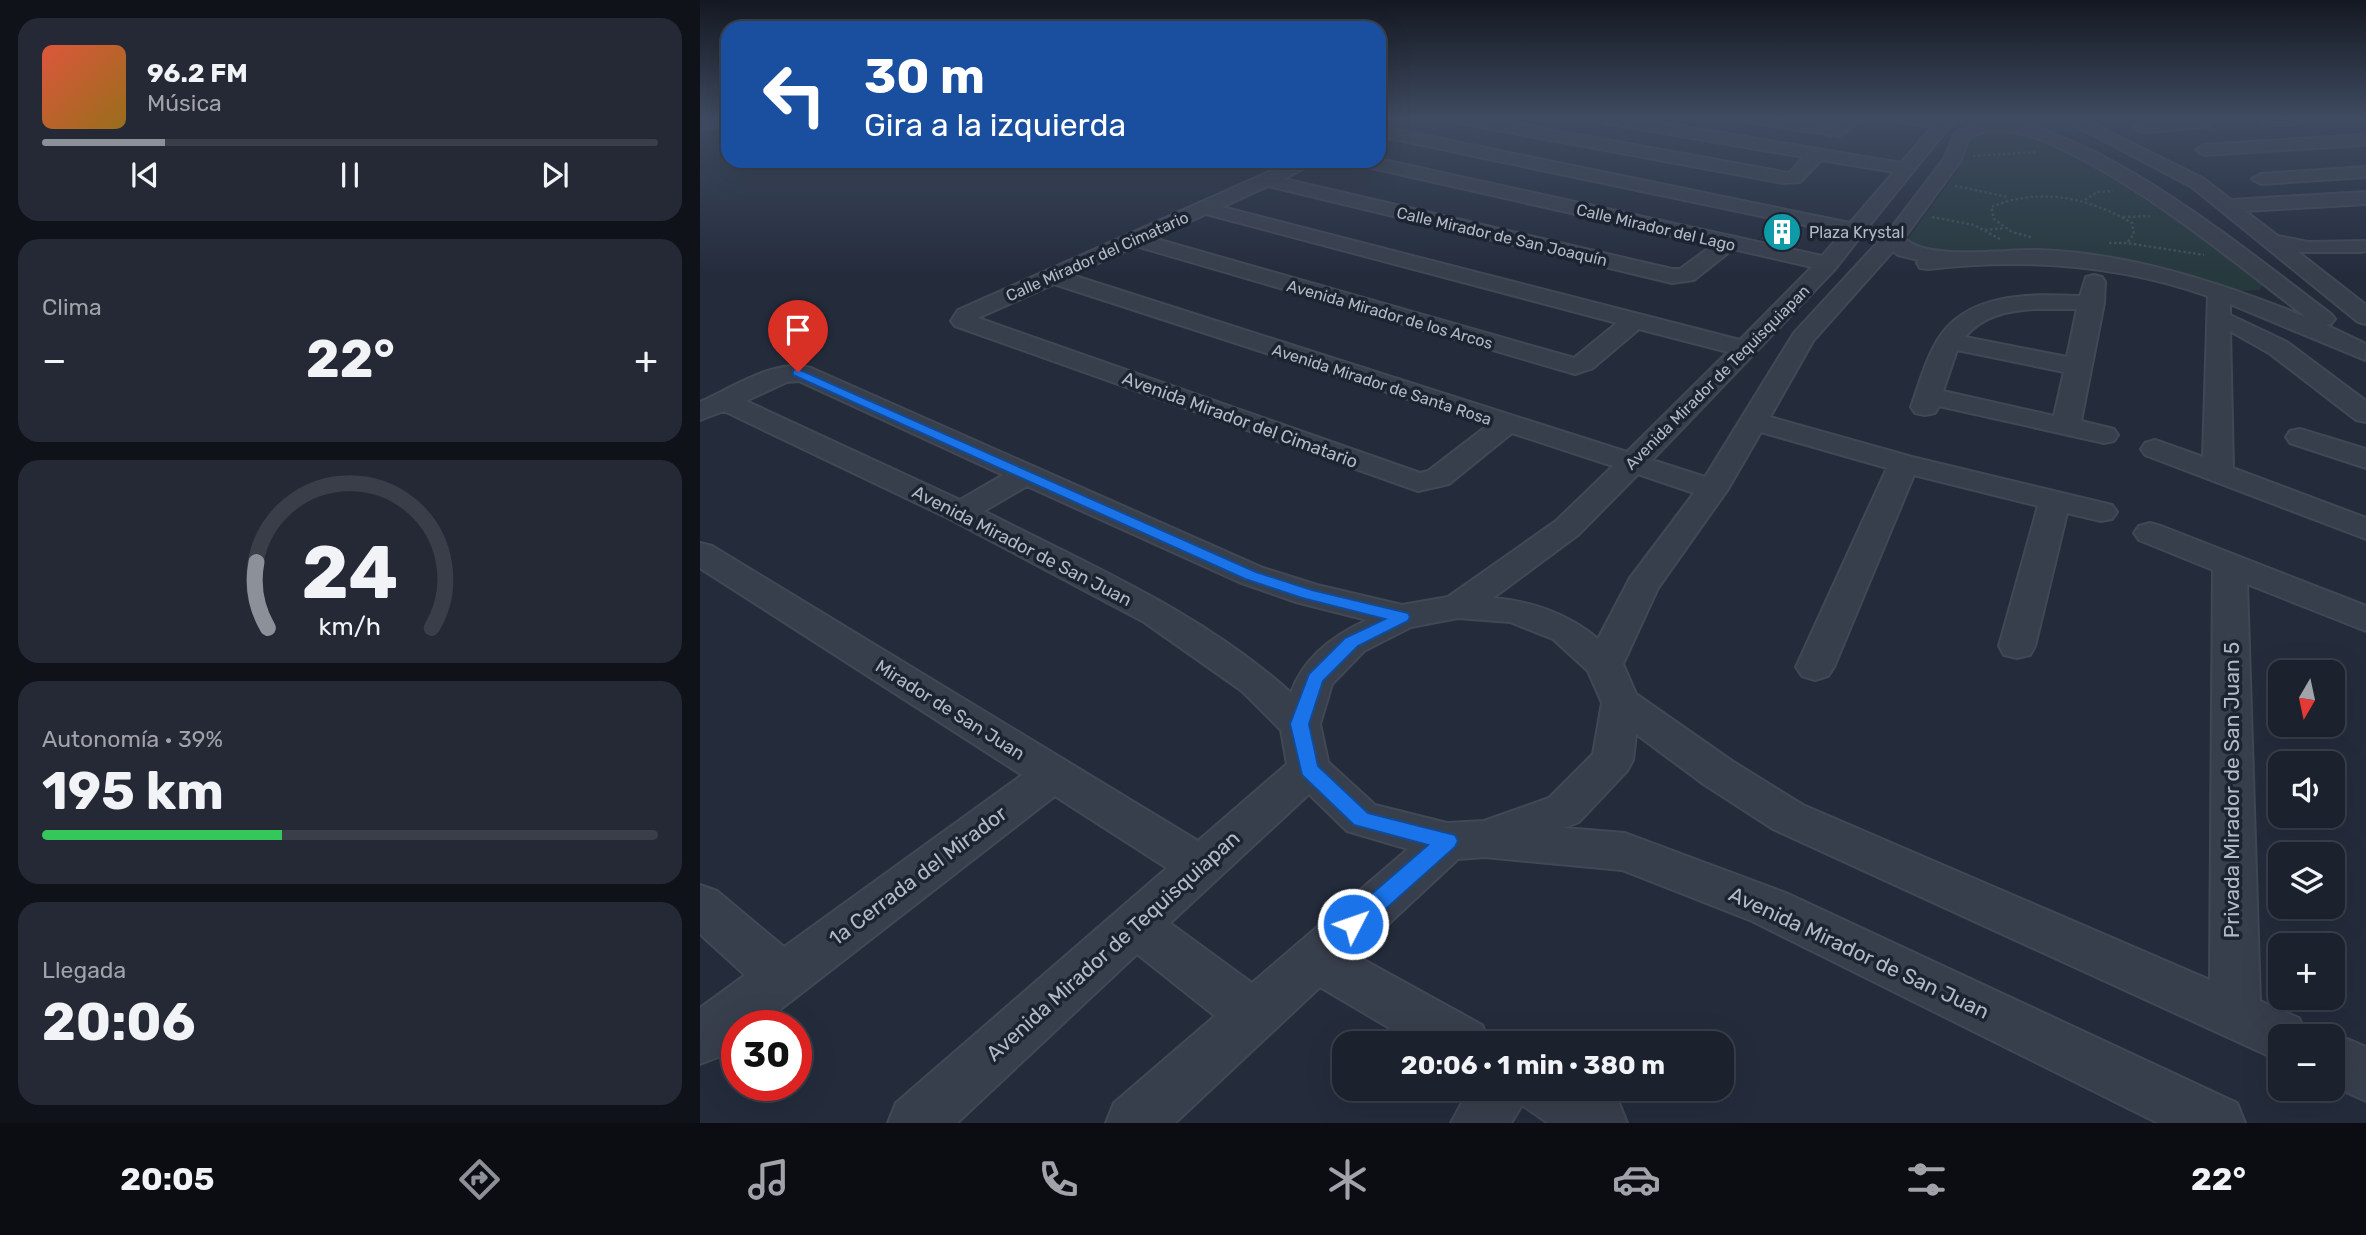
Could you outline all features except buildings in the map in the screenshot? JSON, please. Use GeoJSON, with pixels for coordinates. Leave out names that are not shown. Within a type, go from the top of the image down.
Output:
{"type":"FeatureCollection","features":[{"type":"Feature","properties":{"kind":"street","name":"Calle Mirador del Cimatario"},"geometry":{"type":"LineString","coordinates":[[963,319],[1288,170]]}},
{"type":"Feature","properties":{"kind":"street","name":"Calle Mirador del Lago"},"geometry":{"type":"LineString","coordinates":[[1405,170],[1827,264]]}},
{"type":"Feature","properties":{"kind":"street"},"geometry":{"type":"LineString","coordinates":[[1571,170],[1893,238],[1905,251],[1947,259]]}},
{"type":"Feature","properties":{"kind":"street"},"geometry":{"type":"LineString","coordinates":[[1742,170],[1794,178],[1801,170]]}},
{"type":"Feature","properties":{"kind":"street","name":"Avenida Mirador de Tequisquiapan"},"geometry":{"type":"LineString","coordinates":[[1458,607],[1567,528],[1827,264],[1905,170]]}},
{"type":"Feature","properties":{"kind":"street","name":"Avenida Mirador de Tequisquiapan"},"geometry":{"type":"LineString","coordinates":[[1466,840],[1564,810],[1612,760],[1612,683],[1642,586],[1713,489],[1803,338],[1893,238],[1944,170]]}},
{"type":"Feature","properties":{"kind":"street"},"geometry":{"type":"LineString","coordinates":[[2114,170],[2175,208],[2366,353]]}},
{"type":"Feature","properties":{"kind":"street"},"geometry":{"type":"LineString","coordinates":[[2220,170],[2230,206],[2275,242],[2306,253],[2365,249]]}},
{"type":"Feature","properties":{"kind":"street"},"geometry":{"type":"LineString","coordinates":[[2318,170],[2366,173]]}},
{"type":"Feature","properties":{"kind":"street","name":"Calle Mirador de San Joaquín"},"geometry":{"type":"LineString","coordinates":[[1267,180],[1672,276],[1686,275],[1728,243]]}},
{"type":"Feature","properties":{"kind":"street"},"geometry":{"type":"LineString","coordinates":[[2230,206],[2366,198]]}},
{"type":"Feature","properties":{"kind":"street"},"geometry":{"type":"LineString","coordinates":[[1204,208],[1744,349]]}},
{"type":"Feature","properties":{"kind":"street"},"geometry":{"type":"LineString","coordinates":[[2329,222],[2365,249]]}},
{"type":"Feature","properties":{"kind":"street","name":"Avenida Mirador de los Arcos"},"geometry":{"type":"LineString","coordinates":[[1134,239],[1575,366],[1584,363],[1634,321]]}},
{"type":"Feature","properties":{"kind":"street"},"geometry":{"type":"LineString","coordinates":[[2306,253],[2366,317]]}},
{"type":"Feature","properties":{"kind":"street"},"geometry":{"type":"LineString","coordinates":[[1849,289],[1894,271],[1947,259],[2004,257],[2065,260],[2121,267],[2218,302],[2297,321],[2366,353]]}},
{"type":"Feature","properties":{"kind":"street"},"geometry":{"type":"LineString","coordinates":[[2065,260],[2092,300]]}},
{"type":"Feature","properties":{"kind":"street"},"geometry":{"type":"LineString","coordinates":[[2066,426],[2092,300],[2105,274],[2121,267]]}},
{"type":"Feature","properties":{"kind":"street","name":"Avenida Mirador de Santa Rosa"},"geometry":{"type":"LineString","coordinates":[[1052,276],[1713,489]]}},
{"type":"Feature","properties":{"kind":"street"},"geometry":{"type":"LineString","coordinates":[[2218,302],[2274,289],[2278,284]]}},
{"type":"Feature","properties":{"kind":"street"},"geometry":{"type":"LineString","coordinates":[[2092,300],[2029,302],[1976,315],[1961,325],[1949,341],[1927,401],[2104,435]]}},
{"type":"Feature","properties":{"kind":"street"},"geometry":{"type":"LineString","coordinates":[[2218,302],[2241,326],[2269,340],[2360,410],[2361,457],[2300,437]]}},
{"type":"Feature","properties":{"kind":"street"},"geometry":{"type":"LineString","coordinates":[[2218,302],[2218,472]]}},
{"type":"Feature","properties":{"kind":"street","name":"Avenida Mirador del Cimatario"},"geometry":{"type":"LineString","coordinates":[[963,319],[978,327],[1418,482],[1438,478],[1507,424]]}},
{"type":"Feature","properties":{"kind":"street"},"geometry":{"type":"LineString","coordinates":[[1949,341],[2079,367]]}},
{"type":"Feature","properties":{"kind":"street"},"geometry":{"type":"LineString","coordinates":[[712,406],[793,373],[802,373],[1251,575],[1308,594],[1402,617]]}},
{"type":"Feature","properties":{"kind":"street","name":"Avenida Mirador de San Juan"},"geometry":{"type":"LineString","coordinates":[[712,406],[961,512],[1156,614],[1255,682],[1300,724]]}},
{"type":"Feature","properties":{"kind":"street"},"geometry":{"type":"LineString","coordinates":[[1752,421],[1904,464],[2101,512]]}},
{"type":"Feature","properties":{"kind":"street"},"geometry":{"type":"LineString","coordinates":[[2155,449],[2366,528]]}},
{"type":"Feature","properties":{"kind":"street"},"geometry":{"type":"LineString","coordinates":[[1815,667],[1904,464]]}},
{"type":"Feature","properties":{"kind":"street"},"geometry":{"type":"LineString","coordinates":[[961,512],[1024,475]]}},
{"type":"Feature","properties":{"kind":"street"},"geometry":{"type":"LineString","coordinates":[[2017,646],[2055,499]]}},
{"type":"Feature","properties":{"kind":"street"},"geometry":{"type":"LineString","coordinates":[[2150,533],[2366,619]]}},
{"type":"Feature","properties":{"kind":"street","name":"Mirador de San Juan"},"geometry":{"type":"LineString","coordinates":[[700,553],[1201,866]]}},
{"type":"Feature","properties":{"kind":"street","name":"Privada Mirador de San Juan 5"},"geometry":{"type":"LineString","coordinates":[[2230,564],[2235,1016]]}},
{"type":"Feature","properties":{"kind":"street"},"geometry":{"type":"LineString","coordinates":[[1309,769],[1300,724],[1315,679],[1351,642],[1402,617],[1458,607],[1515,611],[1566,631],[1612,683],[1717,772],[1788,817],[2268,1030]]}},
{"type":"Feature","properties":{"kind":"street","name":"Avenida Mirador de Tequisquiapan"},"geometry":{"type":"LineString","coordinates":[[916,1123],[1309,769]]}},
{"type":"Feature","properties":{"kind":"street","name":"Avenida Mirador de San Juan"},"geometry":{"type":"LineString","coordinates":[[1309,769],[1362,819],[1466,840],[1625,852],[1769,907],[2217,1123]]}},
{"type":"Feature","properties":{"kind":"street","name":"1a Cerrada del Mirador"},"geometry":{"type":"LineString","coordinates":[[700,1039],[1053,774]]}},
{"type":"Feature","properties":{"kind":"street"},"geometry":{"type":"LineString","coordinates":[[1134,1123],[1315,958],[1466,840]]}},
{"type":"Feature","properties":{"kind":"street"},"geometry":{"type":"LineString","coordinates":[[700,905],[783,977]]}},
{"type":"Feature","properties":{"kind":"street"},"geometry":{"type":"LineString","coordinates":[[1137,926],[1254,1015]]}},
{"type":"Feature","properties":{"kind":"street"},"geometry":{"type":"LineString","coordinates":[[1315,958],[1443,1031]]}},
{"type":"Feature","properties":{"kind":"street"},"geometry":{"type":"LineString","coordinates":[[2345,1064],[2366,1074]]}},
{"type":"Feature","properties":{"kind":"street"},"geometry":{"type":"LineString","coordinates":[[1479,1123],[1493,1101]]}},
{"type":"Feature","properties":{"kind":"street"},"geometry":{"type":"LineString","coordinates":[[1563,1101],[1599,1123]]}},
{"type":"Feature","properties":{"kind":"path"},"geometry":{"type":"LineString","coordinates":[[1949,184],[2009,197],[2041,195],[2084,200],[2110,209],[2132,223],[2134,233],[2127,243]]}},
{"type":"Feature","properties":{"kind":"path"},"geometry":{"type":"LineString","coordinates":[[2009,197],[1991,207],[1994,219],[2006,228],[2038,238]]}},
{"type":"Feature","properties":{"kind":"path"},"geometry":{"type":"LineString","coordinates":[[1935,206],[1928,216],[1974,225],[2007,244]]}},
{"type":"Feature","properties":{"kind":"path"},"geometry":{"type":"LineString","coordinates":[[1984,230],[2006,228]]}},
{"type":"Feature","properties":{"kind":"path"},"geometry":{"type":"LineString","coordinates":[[2104,244],[2127,243],[2204,256]]}},
{"type":"Feature","properties":{"kind":"green space"},"geometry":{"type":"Polygon","coordinates":[[[1957,170],[2099,170],[2174,218],[2264,284],[2259,290],[2238,291],[2118,264],[1936,257],[1903,246],[1957,170]]]}},
{"type":"Feature","properties":{"kind":"place","name":"Plaza Krystal"},"geometry":{"type":"Point","coordinates":[1782,232]}},
{"type":"Feature","properties":{"kind":"route"},"geometry":{"type":"LineString","coordinates":[[798,372],[1251,575],[1308,594],[1402,617],[1351,642],[1315,679],[1300,724],[1309,769],[1362,819],[1447,841],[1353,924]]}}]}
